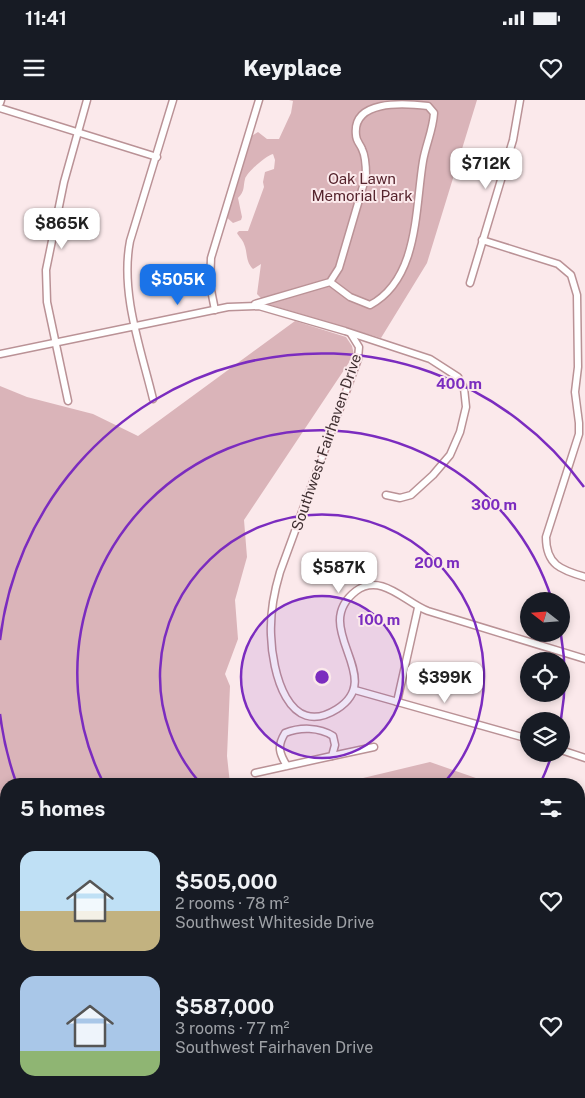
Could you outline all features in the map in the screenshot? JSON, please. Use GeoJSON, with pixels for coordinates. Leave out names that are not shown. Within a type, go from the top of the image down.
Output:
{"type":"FeatureCollection","features":[{"type":"Feature","properties":{"kind":"street"},"geometry":{"type":"LineString","coordinates":[[68,400],[47,302],[46,270],[64,182],[87,100]]}},
{"type":"Feature","properties":{"kind":"street"},"geometry":{"type":"LineString","coordinates":[[153,399],[135,326],[128,280],[129,250],[174,100]]}},
{"type":"Feature","properties":{"kind":"street"},"geometry":{"type":"LineString","coordinates":[[215,310],[210,285],[211,258],[259,100]]}},
{"type":"Feature","properties":{"kind":"street"},"geometry":{"type":"LineString","coordinates":[[470,283],[513,140],[520,100]]}},
{"type":"Feature","properties":{"kind":"street"},"geometry":{"type":"LineString","coordinates":[[0,354],[215,310],[252,305],[330,282],[339,268],[366,176],[363,150],[356,138],[360,117],[369,106],[382,102],[428,106],[434,113],[433,126],[424,160],[415,236],[394,287],[385,298],[370,305],[350,297],[330,282]]}},
{"type":"Feature","properties":{"kind":"street"},"geometry":{"type":"LineString","coordinates":[[0,108],[157,157]]}},
{"type":"Feature","properties":{"kind":"street"},"geometry":{"type":"LineString","coordinates":[[482,240],[558,264],[567,270],[575,284],[578,295],[578,367],[575,392],[579,434],[546,537],[546,548],[555,564],[585,577]]}},
{"type":"Feature","properties":{"kind":"street"},"geometry":{"type":"LineString","coordinates":[[252,305],[434,360],[458,377],[465,393],[465,412],[460,432],[444,464],[411,495],[400,498],[386,495]]}},
{"type":"Feature","properties":{"kind":"street","name":"Southwest Fairhaven Drive"},"geometry":{"type":"LineString","coordinates":[[312,716],[295,710],[286,698],[282,688],[272,651],[272,602],[280,572],[358,360],[359,347],[351,334]]}},
{"type":"Feature","properties":{"kind":"street"},"geometry":{"type":"LineString","coordinates":[[311,730],[312,716],[325,714],[339,708],[355,690],[353,667],[340,627],[341,613],[347,600],[364,586],[389,588],[418,608],[585,660]]}},
{"type":"Feature","properties":{"kind":"street"},"geometry":{"type":"LineString","coordinates":[[397,702],[418,608]]}},
{"type":"Feature","properties":{"kind":"street"},"geometry":{"type":"LineString","coordinates":[[355,690],[520,736]]}},
{"type":"Feature","properties":{"kind":"street"},"geometry":{"type":"LineString","coordinates":[[287,766],[280,756],[278,744],[285,733],[296,729],[324,730],[333,736],[335,745],[332,756]]}},
{"type":"Feature","properties":{"kind":"street"},"geometry":{"type":"LineString","coordinates":[[255,773],[374,746]]}},
{"type":"Feature","properties":{"kind":"street"},"geometry":{"type":"LineString","coordinates":[[570,753],[585,758]]}},
{"type":"Feature","properties":{"kind":"green space","name":"Oak Lawn Memorial Park"},"geometry":{"type":"Polygon","coordinates":[[[289,100],[477,100],[427,263],[381,338],[267,304],[257,294],[261,264],[253,269],[250,266],[245,247],[237,233],[239,231],[248,231],[264,187],[265,172],[274,169],[275,160],[273,154],[266,157],[249,172],[245,179],[243,191],[238,198],[241,220],[233,223],[224,215],[236,189],[235,180],[250,137],[258,132],[267,139],[279,139],[291,113],[293,101],[289,100]]]}},
{"type":"Feature","properties":{"kind":"green space"},"geometry":{"type":"Polygon","coordinates":[[[295,321],[346,337],[352,346],[354,355],[244,520],[247,557],[235,600],[238,639],[225,674],[230,686],[227,756],[229,778],[0,778],[0,386],[27,397],[93,414],[138,436],[295,321]]]}},
{"type":"Feature","properties":{"kind":"green space"},"geometry":{"type":"Polygon","coordinates":[[[430,762],[476,778],[363,778],[430,762]]]}}]}
